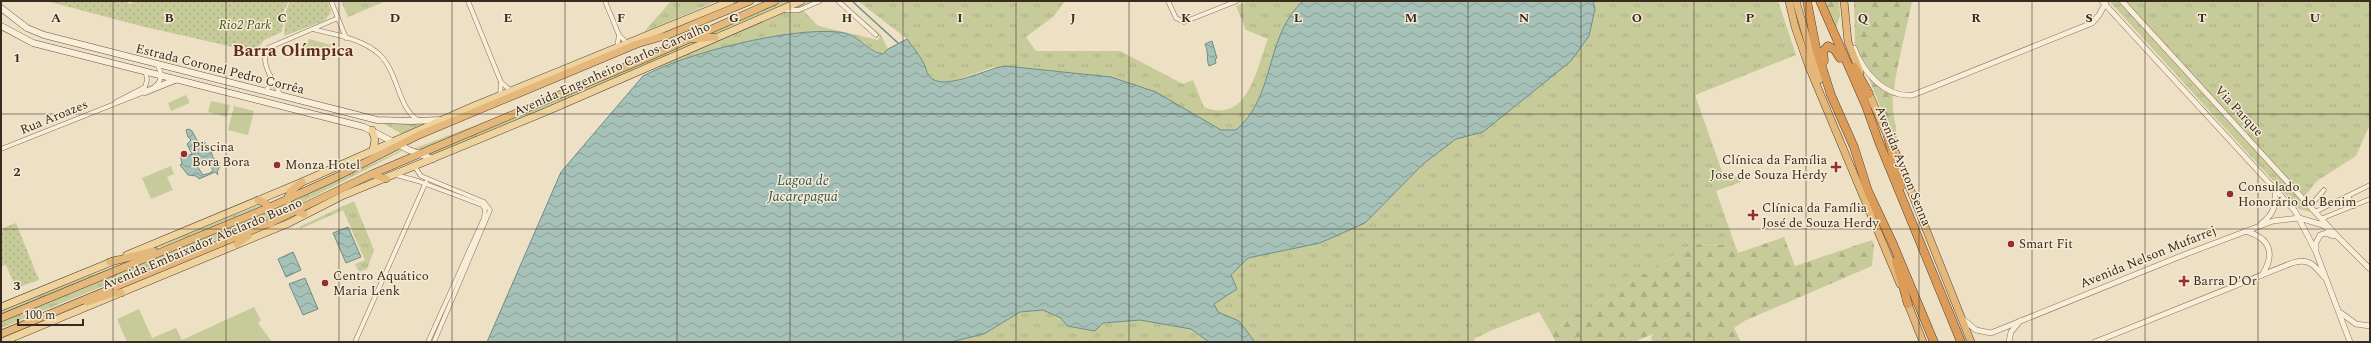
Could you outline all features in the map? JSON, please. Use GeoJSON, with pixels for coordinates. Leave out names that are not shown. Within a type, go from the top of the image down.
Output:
{"type":"FeatureCollection","features":[{"type":"Feature","properties":{"kind":"highway","name":"Avenida Engenheiro Carlos Carvalho"},"geometry":{"type":"LineString","coordinates":[[396,143],[637,44],[668,35],[750,1]]}},
{"type":"Feature","properties":{"kind":"highway","name":"Avenida Engenheiro Carlos Carvalho"},"geometry":{"type":"LineString","coordinates":[[418,154],[775,1]]}},
{"type":"Feature","properties":{"kind":"highway"},"geometry":{"type":"LineString","coordinates":[[1789,1],[1801,46],[1923,342]]}},
{"type":"Feature","properties":{"kind":"highway"},"geometry":{"type":"LineString","coordinates":[[1796,1],[1822,96]]}},
{"type":"Feature","properties":{"kind":"highway"},"geometry":{"type":"LineString","coordinates":[[1807,1],[1816,48],[1831,95],[1837,106]]}},
{"type":"Feature","properties":{"kind":"highway","name":"Avenida Ayrton Senna"},"geometry":{"type":"LineString","coordinates":[[1820,1],[1833,34],[1866,106],[1879,142],[1961,342]]}},
{"type":"Feature","properties":{"kind":"highway","name":"Avenida Ayrton Senna"},"geometry":{"type":"LineString","coordinates":[[1844,1],[1848,42],[1971,342]]}},
{"type":"Feature","properties":{"kind":"highway"},"geometry":{"type":"LineString","coordinates":[[1833,34],[1869,94]]}},
{"type":"Feature","properties":{"kind":"highway"},"geometry":{"type":"LineString","coordinates":[[684,40],[715,37]]}},
{"type":"Feature","properties":{"kind":"highway"},"geometry":{"type":"LineString","coordinates":[[1879,142],[1837,53],[1833,48],[1828,46],[1824,49],[1822,54],[1837,106],[1868,191],[1894,244],[1934,342]]}},
{"type":"Feature","properties":{"kind":"highway"},"geometry":{"type":"LineString","coordinates":[[1888,137],[1903,200]]}},
{"type":"Feature","properties":{"kind":"highway","name":"Avenida Embaixador Abelardo Bueno"},"geometry":{"type":"LineString","coordinates":[[1,318],[270,208],[334,178],[396,143]]}},
{"type":"Feature","properties":{"kind":"highway","name":"Avenida Embaixador Abelardo Bueno"},"geometry":{"type":"LineString","coordinates":[[1,334],[272,222],[372,174],[418,154]]}},
{"type":"Feature","properties":{"kind":"highway"},"geometry":{"type":"LineString","coordinates":[[372,174],[386,179]]}},
{"type":"Feature","properties":{"kind":"highway"},"geometry":{"type":"LineString","coordinates":[[302,182],[290,192],[287,200],[289,207],[294,212],[304,214]]}},
{"type":"Feature","properties":{"kind":"highway"},"geometry":{"type":"LineString","coordinates":[[237,244],[243,239],[265,229],[272,222],[273,214],[270,208],[258,200]]}},
{"type":"Feature","properties":{"kind":"highway"},"geometry":{"type":"LineString","coordinates":[[110,262],[118,262],[205,234]]}},
{"type":"Feature","properties":{"kind":"highway"},"geometry":{"type":"LineString","coordinates":[[1894,244],[1896,264],[1908,304]]}},
{"type":"Feature","properties":{"kind":"highway"},"geometry":{"type":"LineString","coordinates":[[36,319],[113,293],[121,293]]}},
{"type":"Feature","properties":{"kind":"main road","name":"Avenida Engenheiro Carlos Carvalho"},"geometry":{"type":"LineString","coordinates":[[396,143],[443,119],[731,1]]}},
{"type":"Feature","properties":{"kind":"main road","name":"Avenida Engenheiro Carlos Carvalho"},"geometry":{"type":"LineString","coordinates":[[433,159],[801,1]]}},
{"type":"Feature","properties":{"kind":"main road","name":"Estrada Coronel Pedro Corrêa"},"geometry":{"type":"LineString","coordinates":[[1,8],[16,21],[40,34],[158,66],[381,120],[420,121],[443,119]]}},
{"type":"Feature","properties":{"kind":"main road","name":"Estrada Coronel Pedro Corrêa"},"geometry":{"type":"LineString","coordinates":[[1,26],[33,43],[372,130],[418,154],[433,159]]}},
{"type":"Feature","properties":{"kind":"main road"},"geometry":{"type":"LineString","coordinates":[[145,92],[176,80]]}},
{"type":"Feature","properties":{"kind":"main road"},"geometry":{"type":"LineString","coordinates":[[281,96],[291,108]]}},
{"type":"Feature","properties":{"kind":"main road"},"geometry":{"type":"LineString","coordinates":[[372,130],[375,139],[373,151]]}},
{"type":"Feature","properties":{"kind":"main road","name":"Avenida Embaixador Abelardo Bueno"},"geometry":{"type":"LineString","coordinates":[[1,307],[373,151],[396,143]]}},
{"type":"Feature","properties":{"kind":"main road","name":"Avenida Embaixador Abelardo Bueno"},"geometry":{"type":"LineString","coordinates":[[2,342],[237,244],[348,194],[433,159]]}},
{"type":"Feature","properties":{"kind":"street"},"geometry":{"type":"LineString","coordinates":[[331,1],[346,38]]}},
{"type":"Feature","properties":{"kind":"street"},"geometry":{"type":"LineString","coordinates":[[468,1],[501,82],[500,96]]}},
{"type":"Feature","properties":{"kind":"street"},"geometry":{"type":"LineString","coordinates":[[605,1],[619,35],[627,43]]}},
{"type":"Feature","properties":{"kind":"street"},"geometry":{"type":"LineString","coordinates":[[780,9],[797,11],[820,1]]}},
{"type":"Feature","properties":{"kind":"street"},"geometry":{"type":"LineString","coordinates":[[838,1],[876,35]]}},
{"type":"Feature","properties":{"kind":"street"},"geometry":{"type":"LineString","coordinates":[[1168,1],[1176,18],[1184,22],[1237,1]]}},
{"type":"Feature","properties":{"kind":"street","name":"Via Parque"},"geometry":{"type":"LineString","coordinates":[[2122,1],[2317,211],[2338,237]]}},
{"type":"Feature","properties":{"kind":"street"},"geometry":{"type":"LineString","coordinates":[[1846,28],[1859,59],[1869,73],[1885,89],[1896,95],[1907,96],[1915,95],[2092,23],[2101,12],[2104,2]]}},
{"type":"Feature","properties":{"kind":"street","name":"Via Parque"},"geometry":{"type":"LineString","coordinates":[[2104,2],[2275,189],[2299,218],[2316,252],[2340,312],[2350,342]]}},
{"type":"Feature","properties":{"kind":"street"},"geometry":{"type":"LineString","coordinates":[[281,96],[264,58],[268,48],[338,18]]}},
{"type":"Feature","properties":{"kind":"street"},"geometry":{"type":"LineString","coordinates":[[313,29],[364,44],[380,54],[390,67],[408,111],[420,121]]}},
{"type":"Feature","properties":{"kind":"street"},"geometry":{"type":"LineString","coordinates":[[617,47],[619,35]]}},
{"type":"Feature","properties":{"kind":"street"},"geometry":{"type":"LineString","coordinates":[[158,66],[161,77]]}},
{"type":"Feature","properties":{"kind":"street","name":"Rua Aroazes"},"geometry":{"type":"LineString","coordinates":[[114,103],[145,86],[147,80],[146,73]]}},
{"type":"Feature","properties":{"kind":"street"},"geometry":{"type":"LineString","coordinates":[[266,92],[270,84],[270,73]]}},
{"type":"Feature","properties":{"kind":"street","name":"Rua Aroazes"},"geometry":{"type":"LineString","coordinates":[[1,149],[145,92],[158,83],[161,77]]}},
{"type":"Feature","properties":{"kind":"street"},"geometry":{"type":"LineString","coordinates":[[501,82],[512,91]]}},
{"type":"Feature","properties":{"kind":"street"},"geometry":{"type":"LineString","coordinates":[[414,167],[418,174],[484,202],[490,210],[428,342]]}},
{"type":"Feature","properties":{"kind":"street"},"geometry":{"type":"LineString","coordinates":[[396,175],[425,183],[482,205],[485,214],[484,224]]}},
{"type":"Feature","properties":{"kind":"street"},"geometry":{"type":"LineString","coordinates":[[355,342],[427,178]]}},
{"type":"Feature","properties":{"kind":"street"},"geometry":{"type":"LineString","coordinates":[[2317,211],[2370,185]]}},
{"type":"Feature","properties":{"kind":"street"},"geometry":{"type":"LineString","coordinates":[[2257,227],[2273,213],[2276,202],[2275,189]]}},
{"type":"Feature","properties":{"kind":"street"},"geometry":{"type":"LineString","coordinates":[[2311,205],[2324,190]]}},
{"type":"Feature","properties":{"kind":"street"},"geometry":{"type":"LineString","coordinates":[[2348,196],[2354,206]]}},
{"type":"Feature","properties":{"kind":"street"},"geometry":{"type":"LineString","coordinates":[[2323,218],[2370,199]]}},
{"type":"Feature","properties":{"kind":"street","name":"Avenida Nelson Mufarrej"},"geometry":{"type":"LineString","coordinates":[[1960,315],[1976,330],[1987,333],[2021,321],[2245,231],[2289,218],[2299,218],[2323,225],[2338,237]]}},
{"type":"Feature","properties":{"kind":"street"},"geometry":{"type":"LineString","coordinates":[[2245,231],[2257,235],[2268,246],[2269,260],[2262,275]]}},
{"type":"Feature","properties":{"kind":"street"},"geometry":{"type":"LineString","coordinates":[[2316,252],[2316,244],[2320,235],[2326,233],[2338,237],[2370,269]]}},
{"type":"Feature","properties":{"kind":"street"},"geometry":{"type":"LineString","coordinates":[[2095,342],[2292,263],[2306,261],[2312,263],[2327,281]]}},
{"type":"Feature","properties":{"kind":"street"},"geometry":{"type":"LineString","coordinates":[[434,342],[455,287]]}},
{"type":"Feature","properties":{"kind":"street"},"geometry":{"type":"LineString","coordinates":[[2340,312],[2356,324],[2370,326]]}},
{"type":"Feature","properties":{"kind":"street"},"geometry":{"type":"LineString","coordinates":[[2010,342],[2011,332],[2021,321]]}},
{"type":"Feature","properties":{"kind":"green space","name":"Rio2 Park"},"geometry":{"type":"Polygon","coordinates":[[[46,1],[128,1],[129,4],[136,1],[289,1],[284,10],[282,32],[264,40],[255,52],[141,26],[46,1]]]}},
{"type":"Feature","properties":{"kind":"green space"},"geometry":{"type":"Polygon","coordinates":[[[290,1],[328,1],[331,13],[324,21],[284,36],[286,11],[290,1]]]}},
{"type":"Feature","properties":{"kind":"green space"},"geometry":{"type":"Polygon","coordinates":[[[341,1],[386,1],[348,17],[341,1]]]}},
{"type":"Feature","properties":{"kind":"green space"},"geometry":{"type":"Polygon","coordinates":[[[671,1],[717,1],[644,32],[671,1]]]}},
{"type":"Feature","properties":{"kind":"green space"},"geometry":{"type":"Polygon","coordinates":[[[782,1],[787,1],[789,4],[721,32],[700,36],[782,1]]]}},
{"type":"Feature","properties":{"kind":"green space"},"geometry":{"type":"Polygon","coordinates":[[[809,1],[816,1],[801,8],[818,26],[878,40],[880,37],[840,1],[842,1],[881,35],[888,49],[884,54],[878,52],[856,37],[845,33],[825,31],[803,32],[726,47],[659,67],[683,54],[809,1]]]}},
{"type":"Feature","properties":{"kind":"green space"},"geometry":{"type":"Polygon","coordinates":[[[858,1],[1065,1],[1054,16],[1026,37],[1036,51],[1120,51],[1183,84],[1193,80],[1204,107],[1219,110],[1231,108],[1240,101],[1248,91],[1268,39],[1246,30],[1236,6],[1248,1],[1303,1],[1292,13],[1283,29],[1257,103],[1248,117],[1236,130],[1221,130],[1156,92],[993,67],[948,83],[936,82],[929,76],[923,61],[907,39],[858,1]]]}},
{"type":"Feature","properties":{"kind":"green space"},"geometry":{"type":"Polygon","coordinates":[[[1593,1],[1778,1],[1796,55],[1695,95],[1725,180],[1738,176],[1741,182],[1716,191],[1735,245],[1693,244],[1550,331],[1539,312],[1490,331],[1474,339],[1475,342],[1255,342],[1239,321],[1218,312],[1214,303],[1237,289],[1231,275],[1248,258],[1320,243],[1365,223],[1423,164],[1456,139],[1483,132],[1595,9],[1593,1]]]}},
{"type":"Feature","properties":{"kind":"green space"},"geometry":{"type":"Polygon","coordinates":[[[1820,1],[1839,1],[1840,15],[1836,29],[1820,1]]]}},
{"type":"Feature","properties":{"kind":"green space"},"geometry":{"type":"Polygon","coordinates":[[[1854,1],[1912,1],[1893,95],[1897,147],[1855,45],[1854,1]]]}},
{"type":"Feature","properties":{"kind":"green space"},"geometry":{"type":"Polygon","coordinates":[[[2109,1],[2370,1],[2370,124],[2356,156],[2317,181],[2304,197],[2315,213],[2299,209],[2109,1]]]}},
{"type":"Feature","properties":{"kind":"green space"},"geometry":{"type":"Polygon","coordinates":[[[240,17],[244,28],[226,35],[222,24],[240,17]]]}},
{"type":"Feature","properties":{"kind":"green space"},"geometry":{"type":"Polygon","coordinates":[[[309,39],[331,45],[328,59],[303,52],[309,39]]]}},
{"type":"Feature","properties":{"kind":"green space"},"geometry":{"type":"Polygon","coordinates":[[[698,41],[647,67],[436,155],[428,154],[679,45],[698,41]]]}},
{"type":"Feature","properties":{"kind":"green space"},"geometry":{"type":"Polygon","coordinates":[[[186,95],[190,103],[171,111],[168,103],[186,95]]]}},
{"type":"Feature","properties":{"kind":"green space"},"geometry":{"type":"Polygon","coordinates":[[[211,101],[230,105],[227,117],[208,112],[211,101]]]}},
{"type":"Feature","properties":{"kind":"green space"},"geometry":{"type":"Polygon","coordinates":[[[234,106],[254,111],[248,135],[228,130],[234,106]]]}},
{"type":"Feature","properties":{"kind":"green space"},"geometry":{"type":"Polygon","coordinates":[[[508,113],[423,149],[413,149],[508,113]]]}},
{"type":"Feature","properties":{"kind":"green space"},"geometry":{"type":"Polygon","coordinates":[[[381,122],[430,122],[402,134],[381,122]]]}},
{"type":"Feature","properties":{"kind":"green space"},"geometry":{"type":"Polygon","coordinates":[[[401,150],[404,150],[293,207],[291,202],[401,150]]]}},
{"type":"Feature","properties":{"kind":"green space"},"geometry":{"type":"Polygon","coordinates":[[[171,166],[174,174],[167,177],[173,190],[151,199],[142,178],[171,166]]]}},
{"type":"Feature","properties":{"kind":"green space"},"geometry":{"type":"Polygon","coordinates":[[[354,201],[374,250],[367,269],[359,272],[355,264],[365,260],[343,210],[300,229],[299,227],[354,201]]]}},
{"type":"Feature","properties":{"kind":"green space"},"geometry":{"type":"Polygon","coordinates":[[[259,205],[263,206],[232,220],[155,249],[139,253],[259,205]]]}},
{"type":"Feature","properties":{"kind":"green space"},"geometry":{"type":"Polygon","coordinates":[[[269,213],[269,218],[1,328],[1,322],[269,213]]]}},
{"type":"Feature","properties":{"kind":"green space"},"geometry":{"type":"Polygon","coordinates":[[[16,223],[39,280],[16,288],[6,265],[1,266],[1,229],[16,223]]]}},
{"type":"Feature","properties":{"kind":"green space"},"geometry":{"type":"Polygon","coordinates":[[[1784,237],[1795,266],[1872,240],[1874,245],[1872,266],[1744,321],[1734,328],[1741,342],[1653,341],[1651,339],[1653,334],[1634,342],[1556,342],[1550,331],[1693,244],[1735,245],[1738,253],[1784,237]]]}},
{"type":"Feature","properties":{"kind":"green space"},"geometry":{"type":"Polygon","coordinates":[[[145,255],[1,315],[1,309],[145,255]]]}},
{"type":"Feature","properties":{"kind":"green space"},"geometry":{"type":"Polygon","coordinates":[[[254,307],[261,320],[258,323],[272,342],[127,342],[117,319],[139,309],[152,338],[176,328],[182,340],[254,307]]]}},
{"type":"Feature","properties":{"kind":"green space"},"geometry":{"type":"Polygon","coordinates":[[[1043,310],[1061,318],[1068,326],[1140,320],[1191,329],[1209,342],[950,342],[984,334],[1020,312],[1043,310]]]}},
{"type":"Feature","properties":{"kind":"water","name":"Lagoa de Jacarepaguá"},"geometry":{"type":"Polygon","coordinates":[[[1303,1],[1593,1],[1595,9],[1589,36],[1571,61],[1483,132],[1456,139],[1423,164],[1365,223],[1320,243],[1248,258],[1231,275],[1237,289],[1214,304],[1218,312],[1239,321],[1255,342],[1209,342],[1191,329],[1140,320],[1103,323],[1095,331],[1067,326],[1061,318],[1043,310],[1020,312],[984,334],[950,342],[487,342],[561,172],[643,76],[662,67],[711,51],[767,38],[793,34],[818,32],[846,33],[858,39],[872,50],[883,54],[888,49],[907,39],[925,65],[929,76],[935,81],[954,81],[1005,66],[1111,77],[1156,92],[1221,130],[1236,130],[1248,118],[1256,104],[1263,89],[1283,29],[1292,13],[1303,1]]]}},
{"type":"Feature","properties":{"kind":"water"},"geometry":{"type":"Polygon","coordinates":[[[1212,41],[1217,58],[1215,59],[1216,63],[1209,66],[1205,44],[1212,41]]]}},
{"type":"Feature","properties":{"kind":"water","name":"Piscina Bora Bora"},"geometry":{"type":"Polygon","coordinates":[[[189,129],[192,131],[198,142],[205,142],[205,147],[211,151],[213,158],[219,162],[220,166],[217,172],[218,175],[215,172],[199,179],[196,176],[188,175],[180,165],[182,164],[180,153],[185,151],[189,155],[192,154],[187,144],[191,140],[188,137],[186,130],[189,129]],[[205,159],[195,163],[203,175],[210,173],[213,170],[205,159]]]}},
{"type":"Feature","properties":{"kind":"water"},"geometry":{"type":"Polygon","coordinates":[[[348,227],[361,257],[346,263],[333,233],[348,227]]]}},
{"type":"Feature","properties":{"kind":"water"},"geometry":{"type":"Polygon","coordinates":[[[293,252],[301,270],[286,277],[278,259],[293,252]]]}},
{"type":"Feature","properties":{"kind":"water"},"geometry":{"type":"Polygon","coordinates":[[[305,278],[318,309],[303,315],[289,284],[305,278]]]}},
{"type":"Feature","properties":{"kind":"waterway"},"geometry":{"type":"LineString","coordinates":[[852,1],[898,43]]}},
{"type":"Feature","properties":{"kind":"place","name":"Piscina Bora Bora"},"geometry":{"type":"Point","coordinates":[184,154]}},
{"type":"Feature","properties":{"kind":"place","name":"Monza Hotel"},"geometry":{"type":"Point","coordinates":[277,165]}},
{"type":"Feature","properties":{"kind":"place","name":"Clínica da Família Jose de Souza Herdy"},"geometry":{"type":"Point","coordinates":[1836,167]}},
{"type":"Feature","properties":{"kind":"place","name":"Consulado Honorário do Benim"},"geometry":{"type":"Point","coordinates":[2230,194]}},
{"type":"Feature","properties":{"kind":"place","name":"Clínica da Família José de Souza Herdy"},"geometry":{"type":"Point","coordinates":[1753,215]}},
{"type":"Feature","properties":{"kind":"place","name":"Smart Fit"},"geometry":{"type":"Point","coordinates":[2011,244]}},
{"type":"Feature","properties":{"kind":"place","name":"Barra D'Or"},"geometry":{"type":"Point","coordinates":[2184,281]}},
{"type":"Feature","properties":{"kind":"place","name":"Centro Aquático Maria Lenk"},"geometry":{"type":"Point","coordinates":[325,283]}},
{"type":"Feature","properties":{"kind":"district","name":"Barra Olímpica"},"geometry":{"type":"Point","coordinates":[293,51]}}]}
